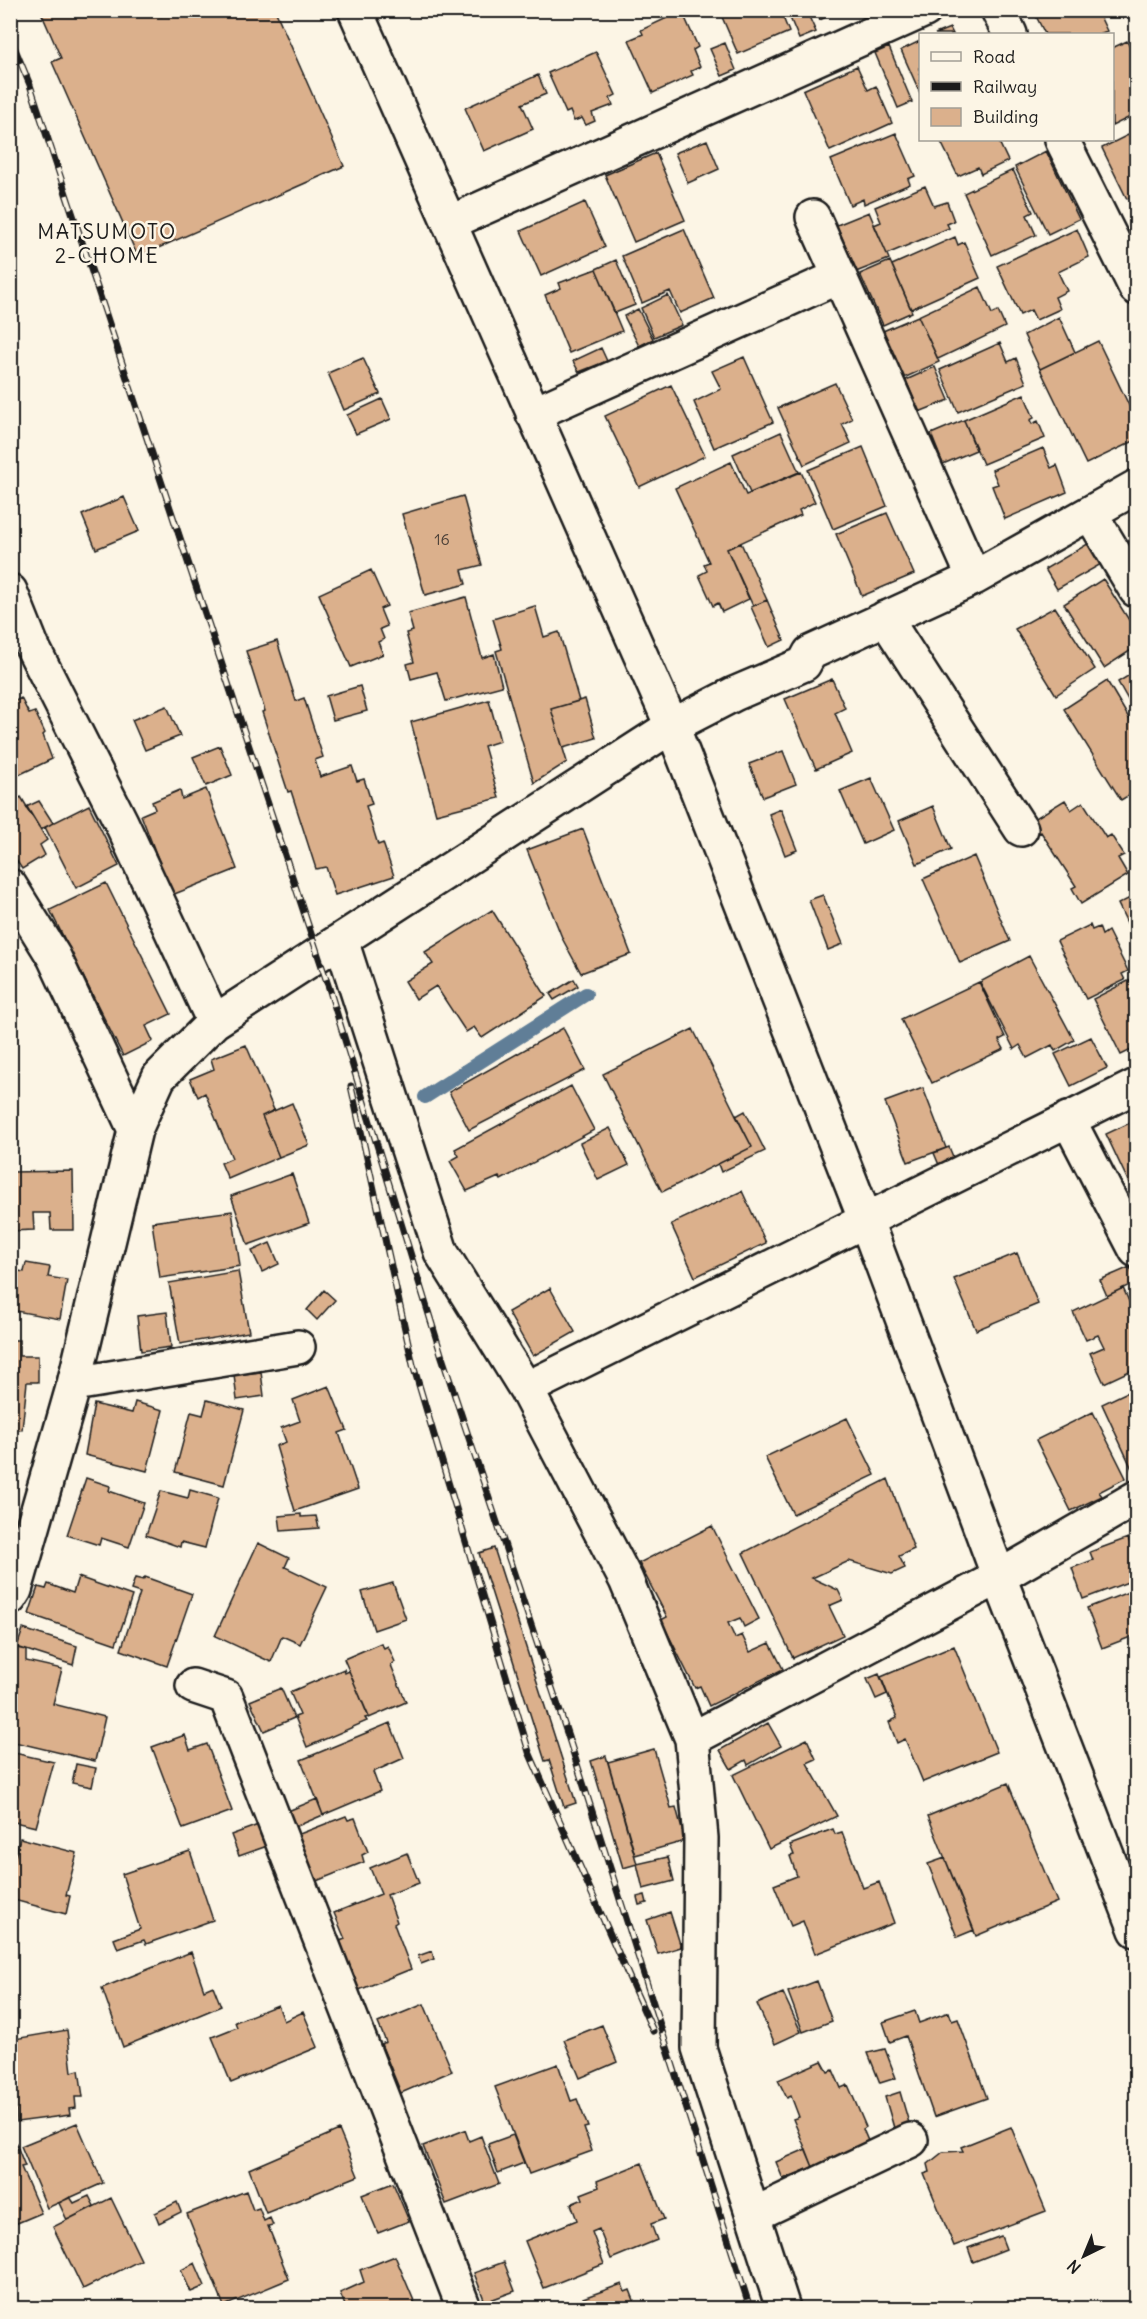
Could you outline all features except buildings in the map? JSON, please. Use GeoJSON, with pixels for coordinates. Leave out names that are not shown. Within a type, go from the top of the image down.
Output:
{"type":"FeatureCollection","features":[{"type":"Feature","properties":{"kind":"street"},"geometry":{"type":"LineString","coordinates":[[355,10],[672,726],[866,1221],[999,1577],[1137,1930]]}},
{"type":"Feature","properties":{"kind":"street"},"geometry":{"type":"LineString","coordinates":[[448,223],[925,10]]}},
{"type":"Feature","properties":{"kind":"street"},"geometry":{"type":"LineString","coordinates":[[998,10],[1010,33]]}},
{"type":"Feature","properties":{"kind":"street"},"geometry":{"type":"LineString","coordinates":[[1063,141],[1137,288]]}},
{"type":"Feature","properties":{"kind":"street"},"geometry":{"type":"LineString","coordinates":[[813,217],[974,578]]}},
{"type":"Feature","properties":{"kind":"street"},"geometry":{"type":"LineString","coordinates":[[533,414],[838,277]]}},
{"type":"Feature","properties":{"kind":"street"},"geometry":{"type":"LineString","coordinates":[[10,1598],[15,1590],[74,1384],[135,1130],[159,1077],[214,1022],[317,953],[341,940],[672,726],[734,694],[804,664],[810,653],[974,578],[1137,487]]}},
{"type":"Feature","properties":{"kind":"street"},"geometry":{"type":"LineString","coordinates":[[1090,513],[1137,590]]}},
{"type":"Feature","properties":{"kind":"street"},"geometry":{"type":"LineString","coordinates":[[10,591],[32,646],[121,822],[214,1022]]}},
{"type":"Feature","properties":{"kind":"street"},"geometry":{"type":"LineString","coordinates":[[885,618],[1020,829]]}},
{"type":"Feature","properties":{"kind":"street"},"geometry":{"type":"LineString","coordinates":[[10,886],[54,957],[135,1130]]}},
{"type":"Feature","properties":{"kind":"street"},"geometry":{"type":"LineString","coordinates":[[341,940],[441,1252],[526,1389],[626,1580],[692,1739],[701,1838],[699,2048],[783,2308]]}},
{"type":"Feature","properties":{"kind":"street"},"geometry":{"type":"LineString","coordinates":[[526,1389],[1137,1086]]}},
{"type":"Feature","properties":{"kind":"street"},"geometry":{"type":"LineString","coordinates":[[1068,1119],[1137,1250]]}},
{"type":"Feature","properties":{"kind":"street"},"geometry":{"type":"LineString","coordinates":[[74,1384],[298,1347]]}},
{"type":"Feature","properties":{"kind":"street"},"geometry":{"type":"LineString","coordinates":[[692,1739],[999,1577],[1137,1498]]}},
{"type":"Feature","properties":{"kind":"street"},"geometry":{"type":"LineString","coordinates":[[193,1686],[226,1697],[464,2308]]}},
{"type":"Feature","properties":{"kind":"street"},"geometry":{"type":"LineString","coordinates":[[753,2214],[910,2140]]}},
{"type":"Feature","properties":{"kind":"waterway"},"geometry":{"type":"LineString","coordinates":[[425,1097],[586,994]]}},
{"type":"Feature","properties":{"kind":"railway"},"geometry":{"type":"LineString","coordinates":[[10,37],[30,85],[329,988],[442,1357],[569,1739],[750,2308]]}},
{"type":"Feature","properties":{"kind":"railway"},"geometry":{"type":"LineString","coordinates":[[351,1086],[413,1365],[529,1752],[653,2031]]}},
{"type":"Feature","properties":{"kind":"district","name":"MATSUMOTO 2-CHOME"},"geometry":{"type":"Point","coordinates":[107,243]}}]}
